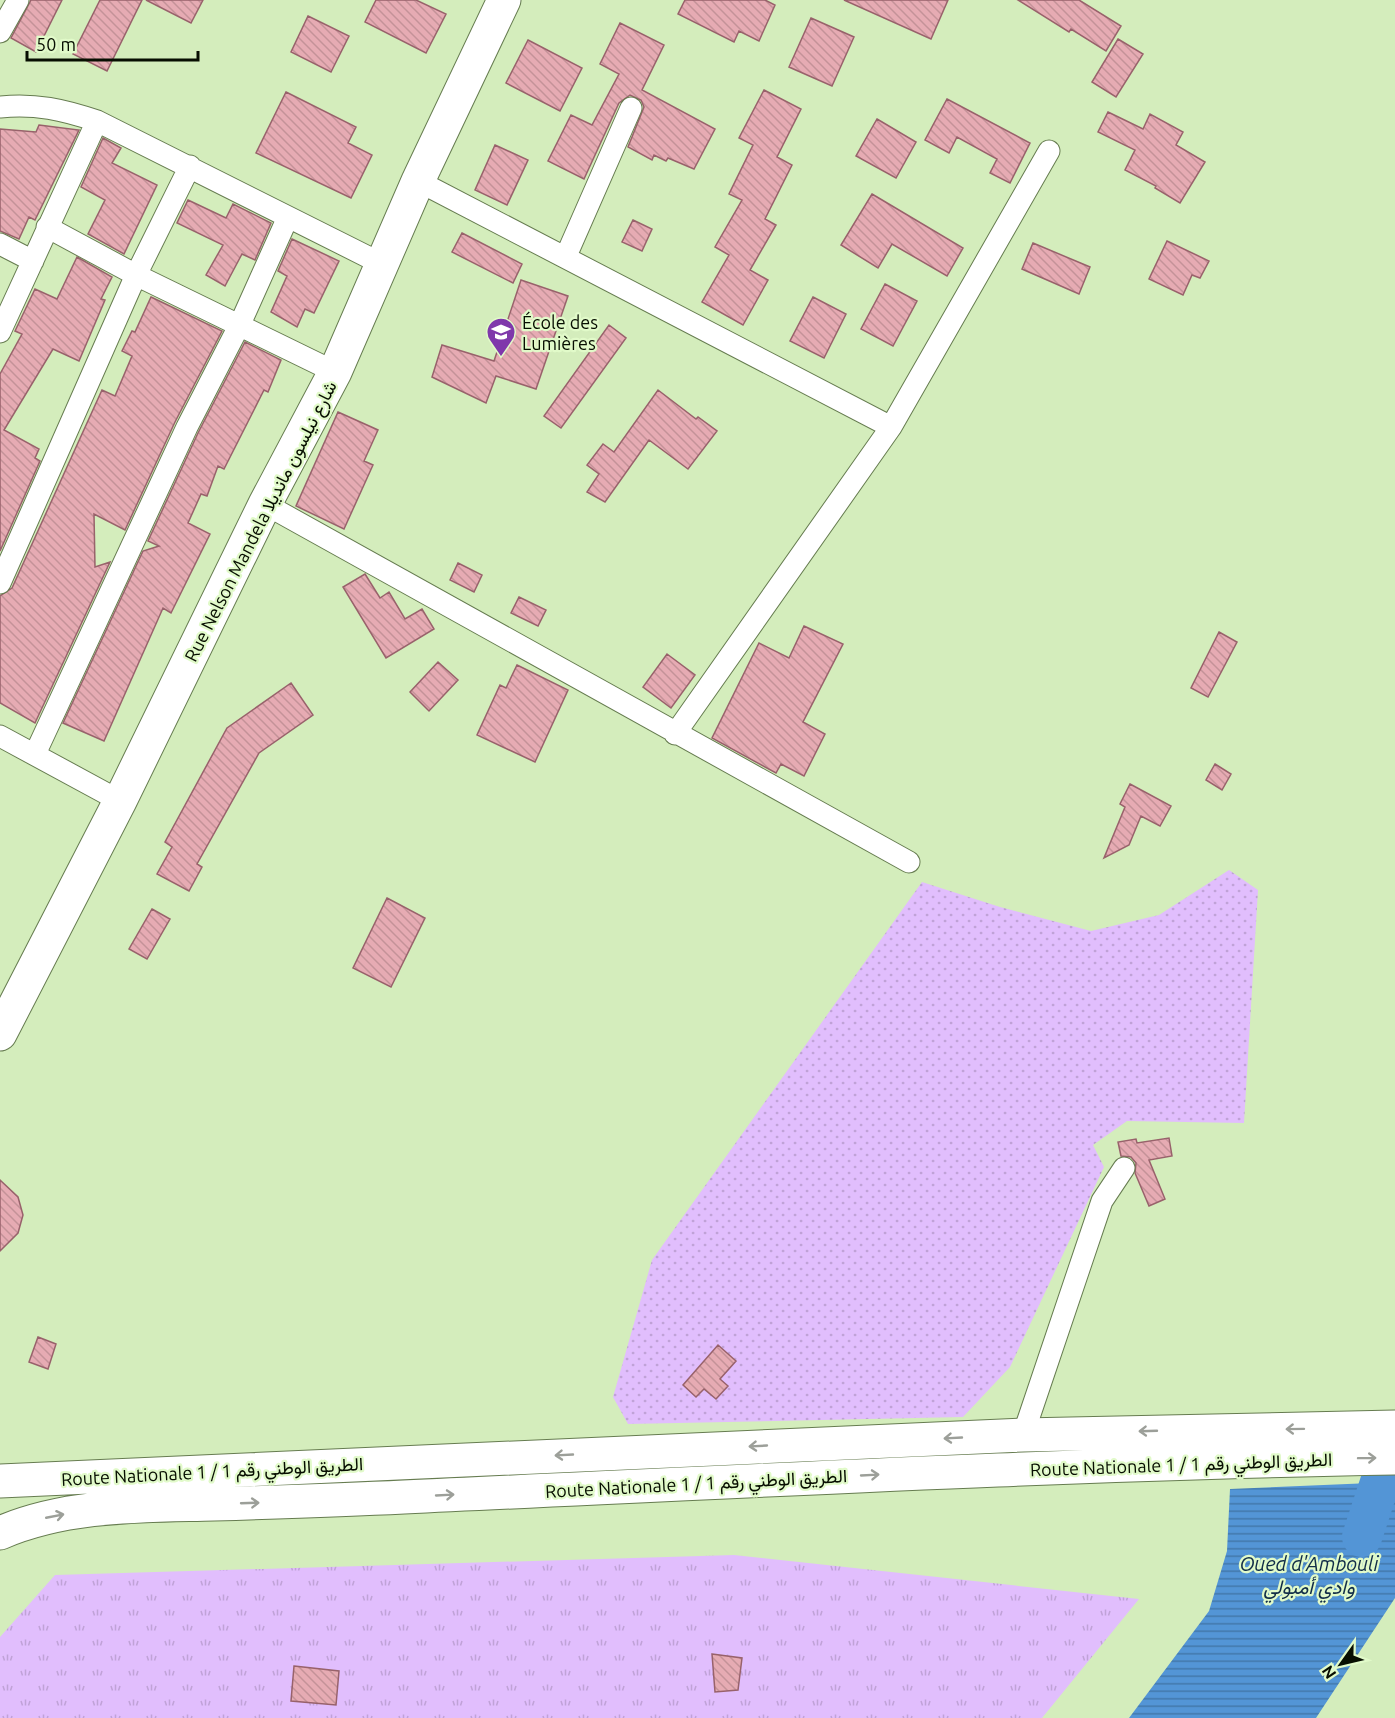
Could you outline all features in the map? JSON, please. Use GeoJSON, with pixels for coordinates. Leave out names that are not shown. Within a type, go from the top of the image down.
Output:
{"type":"FeatureCollection","features":[{"type":"Feature","properties":{"kind":"main road","name":"Rue Nelson Mandela شارع نيلسون مانديلا"},"geometry":{"type":"LineString","coordinates":[[0,1034],[120,801],[265,504],[335,372],[380,263],[504,0]]}},
{"type":"Feature","properties":{"kind":"main road","name":"Route Nationale 1 / الطريق الوطني رقم 1"},"geometry":{"type":"LineString","coordinates":[[0,1533],[25,1522],[57,1515],[119,1507],[302,1502],[1205,1446],[1395,1427]]}},
{"type":"Feature","properties":{"kind":"main road","name":"Route Nationale 1 / الطريق الوطني رقم 1"},"geometry":{"type":"LineString","coordinates":[[0,1480],[1023,1435],[1395,1458]]}},
{"type":"Feature","properties":{"kind":"street"},"geometry":{"type":"LineString","coordinates":[[0,32],[18,0]]}},
{"type":"Feature","properties":{"kind":"street"},"geometry":{"type":"LineString","coordinates":[[0,107],[26,104],[64,110],[97,121],[380,263]]}},
{"type":"Feature","properties":{"kind":"street"},"geometry":{"type":"LineString","coordinates":[[566,256],[631,108]]}},
{"type":"Feature","properties":{"kind":"street"},"geometry":{"type":"LineString","coordinates":[[0,332],[97,121]]}},
{"type":"Feature","properties":{"kind":"street"},"geometry":{"type":"LineString","coordinates":[[675,734],[891,427],[1049,151]]}},
{"type":"Feature","properties":{"kind":"street"},"geometry":{"type":"LineString","coordinates":[[0,583],[136,275],[190,166]]}},
{"type":"Feature","properties":{"kind":"street"},"geometry":{"type":"LineString","coordinates":[[418,181],[891,427]]}},
{"type":"Feature","properties":{"kind":"street"},"geometry":{"type":"LineString","coordinates":[[36,754],[187,427],[240,324],[288,217]]}},
{"type":"Feature","properties":{"kind":"street"},"geometry":{"type":"LineString","coordinates":[[47,227],[136,275],[335,372]]}},
{"type":"Feature","properties":{"kind":"street"},"geometry":{"type":"LineString","coordinates":[[0,244],[33,261]]}},
{"type":"Feature","properties":{"kind":"street"},"geometry":{"type":"LineString","coordinates":[[265,504],[675,734],[909,862]]}},
{"type":"Feature","properties":{"kind":"street"},"geometry":{"type":"LineString","coordinates":[[0,736],[120,801]]}},
{"type":"Feature","properties":{"kind":"street"},"geometry":{"type":"LineString","coordinates":[[1023,1435],[1102,1201],[1124,1168]]}},
{"type":"Feature","properties":{"kind":"green space"},"geometry":{"type":"Polygon","coordinates":[[[1229,870],[1258,890],[1244,1123],[1127,1121],[1093,1145],[1104,1167],[1010,1367],[963,1417],[628,1424],[613,1397],[652,1260],[922,882],[1000,907],[1091,931],[1159,915],[1229,870]]]}},
{"type":"Feature","properties":{"kind":"green space"},"geometry":{"type":"Polygon","coordinates":[[[734,1555],[1139,1599],[1042,1718],[0,1718],[0,1637],[55,1575],[734,1555]]]}},
{"type":"Feature","properties":{"kind":"water","name":"Oued d'Ambouli وادي أمبولي"},"geometry":{"type":"Polygon","coordinates":[[[1395,1482],[1395,1598],[1316,1718],[1129,1718],[1209,1611],[1227,1551],[1230,1489],[1395,1482]]]}},
{"type":"Feature","properties":{"kind":"building"},"geometry":{"type":"Polygon","coordinates":[[[31,0],[62,0],[36,52],[11,38],[31,0]]]}},
{"type":"Feature","properties":{"kind":"building"},"geometry":{"type":"Polygon","coordinates":[[[100,0],[142,0],[107,71],[73,54],[100,0]]]}},
{"type":"Feature","properties":{"kind":"building"},"geometry":{"type":"Polygon","coordinates":[[[146,0],[203,0],[191,23],[146,0]]]}},
{"type":"Feature","properties":{"kind":"building"},"geometry":{"type":"Polygon","coordinates":[[[376,0],[416,0],[446,14],[426,53],[365,22],[376,0]]]}},
{"type":"Feature","properties":{"kind":"building"},"geometry":{"type":"Polygon","coordinates":[[[685,0],[765,0],[775,5],[759,41],[739,31],[734,42],[678,14],[685,0]]]}},
{"type":"Feature","properties":{"kind":"building"},"geometry":{"type":"Polygon","coordinates":[[[844,0],[948,0],[931,39],[844,0]]]}},
{"type":"Feature","properties":{"kind":"building"},"geometry":{"type":"Polygon","coordinates":[[[1018,0],[1079,0],[1121,26],[1106,51],[1071,29],[1069,32],[1018,0]]]}},
{"type":"Feature","properties":{"kind":"building"},"geometry":{"type":"Polygon","coordinates":[[[308,16],[349,36],[331,72],[291,52],[308,16]]]}},
{"type":"Feature","properties":{"kind":"building"},"geometry":{"type":"Polygon","coordinates":[[[811,18],[854,37],[832,86],[789,67],[811,18]]]}},
{"type":"Feature","properties":{"kind":"building"},"geometry":{"type":"Polygon","coordinates":[[[620,23],[664,45],[642,90],[715,129],[694,169],[654,155],[652,160],[628,147],[644,107],[641,100],[630,95],[619,103],[584,179],[548,161],[571,115],[592,125],[619,74],[600,64],[620,23]]]}},
{"type":"Feature","properties":{"kind":"building"},"geometry":{"type":"Polygon","coordinates":[[[1118,39],[1143,54],[1116,97],[1092,82],[1118,39]]]}},
{"type":"Feature","properties":{"kind":"building"},"geometry":{"type":"Polygon","coordinates":[[[528,40],[582,68],[560,111],[506,83],[528,40]]]}},
{"type":"Feature","properties":{"kind":"building"},"geometry":{"type":"Polygon","coordinates":[[[764,90],[801,109],[777,157],[792,165],[765,219],[776,225],[750,270],[768,280],[743,325],[702,302],[729,255],[715,247],[742,200],[729,194],[753,145],[739,138],[764,90]]]}},
{"type":"Feature","properties":{"kind":"building"},"geometry":{"type":"Polygon","coordinates":[[[286,92],[356,127],[348,143],[372,155],[351,198],[256,153],[286,92]]]}},
{"type":"Feature","properties":{"kind":"building"},"geometry":{"type":"Polygon","coordinates":[[[947,99],[1030,143],[1010,183],[990,173],[997,159],[957,137],[949,153],[925,140],[947,99]]]}},
{"type":"Feature","properties":{"kind":"building"},"geometry":{"type":"Polygon","coordinates":[[[1108,112],[1143,129],[1150,114],[1183,132],[1176,145],[1205,162],[1180,203],[1155,188],[1156,186],[1125,170],[1135,150],[1098,132],[1108,112]]]}},
{"type":"Feature","properties":{"kind":"building"},"geometry":{"type":"Polygon","coordinates":[[[877,119],[916,142],[896,178],[856,156],[877,119]]]}},
{"type":"Feature","properties":{"kind":"building"},"geometry":{"type":"Polygon","coordinates":[[[39,125],[79,130],[35,220],[29,217],[19,239],[0,231],[0,129],[36,132],[39,125]]]}},
{"type":"Feature","properties":{"kind":"building"},"geometry":{"type":"Polygon","coordinates":[[[103,138],[121,148],[112,163],[157,185],[124,254],[88,234],[105,200],[81,187],[103,138]]]}},
{"type":"Feature","properties":{"kind":"building"},"geometry":{"type":"Polygon","coordinates":[[[495,145],[528,160],[507,205],[475,190],[495,145]]]}},
{"type":"Feature","properties":{"kind":"building"},"geometry":{"type":"Polygon","coordinates":[[[872,194],[963,248],[947,276],[892,244],[878,268],[841,245],[872,194]]]}},
{"type":"Feature","properties":{"kind":"building"},"geometry":{"type":"Polygon","coordinates":[[[188,200],[226,218],[233,204],[271,223],[255,260],[242,254],[225,286],[206,275],[223,245],[177,223],[188,200]]]}},
{"type":"Feature","properties":{"kind":"building"},"geometry":{"type":"Polygon","coordinates":[[[633,220],[652,229],[642,251],[622,242],[633,220]]]}},
{"type":"Feature","properties":{"kind":"building"},"geometry":{"type":"Polygon","coordinates":[[[462,233],[522,264],[513,283],[452,252],[462,233]]]}},
{"type":"Feature","properties":{"kind":"building"},"geometry":{"type":"Polygon","coordinates":[[[292,239],[339,261],[314,313],[305,309],[297,327],[271,312],[287,276],[278,271],[292,239]]]}},
{"type":"Feature","properties":{"kind":"building"},"geometry":{"type":"Polygon","coordinates":[[[1167,241],[1209,261],[1200,278],[1192,275],[1183,295],[1149,279],[1167,241]]]}},
{"type":"Feature","properties":{"kind":"building"},"geometry":{"type":"Polygon","coordinates":[[[1033,243],[1090,267],[1079,294],[1022,269],[1033,243]]]}},
{"type":"Feature","properties":{"kind":"building"},"geometry":{"type":"Polygon","coordinates":[[[77,257],[112,277],[101,299],[105,300],[79,361],[53,349],[4,430],[39,449],[35,458],[40,461],[0,551],[0,374],[22,334],[15,331],[35,289],[57,299],[77,257]]]}},
{"type":"Feature","properties":{"kind":"building"},"geometry":{"type":"Polygon","coordinates":[[[521,280],[568,296],[536,389],[496,376],[486,403],[432,377],[442,345],[494,361],[521,280]]]}},
{"type":"Feature","properties":{"kind":"building"},"geometry":{"type":"Polygon","coordinates":[[[885,284],[917,301],[893,346],[861,329],[885,284]]]}},
{"type":"Feature","properties":{"kind":"building"},"geometry":{"type":"Polygon","coordinates":[[[151,297],[222,331],[175,422],[125,530],[94,514],[95,567],[110,562],[35,723],[0,703],[0,596],[12,588],[102,390],[115,396],[132,356],[122,351],[132,331],[135,332],[151,297]]]}},
{"type":"Feature","properties":{"kind":"building"},"geometry":{"type":"Polygon","coordinates":[[[813,297],[846,314],[824,358],[790,341],[813,297]]]}},
{"type":"Feature","properties":{"kind":"building"},"geometry":{"type":"Polygon","coordinates":[[[609,325],[626,338],[561,428],[544,416],[609,325]]]}},
{"type":"Feature","properties":{"kind":"building"},"geometry":{"type":"Polygon","coordinates":[[[245,342],[281,360],[268,392],[264,390],[224,469],[218,466],[207,496],[201,494],[188,523],[210,534],[171,613],[163,608],[104,741],[63,723],[143,551],[159,546],[148,541],[198,433],[245,342]]]}},
{"type":"Feature","properties":{"kind":"building"},"geometry":{"type":"Polygon","coordinates":[[[658,390],[696,419],[698,417],[717,431],[688,469],[649,440],[605,502],[587,492],[599,474],[587,465],[603,444],[614,452],[658,390]]]}},
{"type":"Feature","properties":{"kind":"building"},"geometry":{"type":"Polygon","coordinates":[[[338,412],[378,430],[364,461],[373,465],[344,529],[296,506],[338,412]]]}},
{"type":"Feature","properties":{"kind":"building"},"geometry":{"type":"Polygon","coordinates":[[[458,563],[482,575],[474,592],[450,580],[458,563]]]}},
{"type":"Feature","properties":{"kind":"building"},"geometry":{"type":"Polygon","coordinates":[[[365,574],[380,598],[389,592],[405,619],[422,609],[434,629],[386,658],[343,587],[365,574]]]}},
{"type":"Feature","properties":{"kind":"building"},"geometry":{"type":"Polygon","coordinates":[[[519,597],[546,610],[538,626],[511,613],[519,597]]]}},
{"type":"Feature","properties":{"kind":"building"},"geometry":{"type":"Polygon","coordinates":[[[804,626],[843,644],[803,722],[825,734],[804,776],[781,764],[776,773],[712,738],[759,643],[789,658],[804,626]]]}},
{"type":"Feature","properties":{"kind":"building"},"geometry":{"type":"Polygon","coordinates":[[[1219,632],[1237,642],[1208,697],[1191,688],[1219,632]]]}},
{"type":"Feature","properties":{"kind":"building"},"geometry":{"type":"Polygon","coordinates":[[[667,654],[695,675],[671,708],[643,687],[667,654]]]}},
{"type":"Feature","properties":{"kind":"building"},"geometry":{"type":"Polygon","coordinates":[[[438,662],[458,680],[429,711],[410,692],[438,662]]]}},
{"type":"Feature","properties":{"kind":"building"},"geometry":{"type":"Polygon","coordinates":[[[517,665],[568,690],[535,762],[477,735],[500,685],[506,688],[517,665]]]}},
{"type":"Feature","properties":{"kind":"building"},"geometry":{"type":"Polygon","coordinates":[[[291,683],[313,715],[259,753],[197,864],[202,867],[189,891],[157,874],[172,847],[165,842],[227,728],[291,683]]]}},
{"type":"Feature","properties":{"kind":"building"},"geometry":{"type":"Polygon","coordinates":[[[1215,764],[1231,774],[1222,790],[1206,780],[1215,764]]]}},
{"type":"Feature","properties":{"kind":"building"},"geometry":{"type":"Polygon","coordinates":[[[1130,784],[1171,806],[1160,826],[1141,816],[1129,845],[1104,858],[1125,807],[1120,804],[1130,784]]]}},
{"type":"Feature","properties":{"kind":"building"},"geometry":{"type":"Polygon","coordinates":[[[387,898],[425,918],[391,987],[353,968],[387,898]]]}},
{"type":"Feature","properties":{"kind":"building"},"geometry":{"type":"Polygon","coordinates":[[[152,909],[170,919],[147,959],[129,949],[152,909]]]}},
{"type":"Feature","properties":{"kind":"building"},"geometry":{"type":"Polygon","coordinates":[[[1169,1138],[1172,1156],[1149,1160],[1165,1199],[1149,1206],[1135,1173],[1136,1163],[1131,1157],[1121,1156],[1118,1142],[1136,1139],[1137,1143],[1169,1138]]]}},
{"type":"Feature","properties":{"kind":"building"},"geometry":{"type":"Polygon","coordinates":[[[0,1180],[18,1197],[23,1215],[18,1233],[0,1251],[0,1180]]]}},
{"type":"Feature","properties":{"kind":"building"},"geometry":{"type":"Polygon","coordinates":[[[38,1337],[56,1344],[48,1369],[29,1362],[38,1337]]]}},
{"type":"Feature","properties":{"kind":"building"},"geometry":{"type":"Polygon","coordinates":[[[718,1345],[736,1361],[720,1379],[728,1386],[716,1399],[704,1389],[696,1397],[683,1385],[718,1345]]]}},
{"type":"Feature","properties":{"kind":"building"},"geometry":{"type":"Polygon","coordinates":[[[712,1654],[742,1658],[738,1690],[715,1692],[712,1654]]]}},
{"type":"Feature","properties":{"kind":"building"},"geometry":{"type":"Polygon","coordinates":[[[294,1666],[339,1671],[336,1705],[291,1701],[294,1666]]]}},
{"type":"Feature","properties":{"kind":"waterway","name":"Oued d'Ambouli وادي أمبولي"},"geometry":{"type":"LineString","coordinates":[[1362,1537],[1395,1437]]}},
{"type":"Feature","properties":{"kind":"place","name":"École des Lumières"},"geometry":{"type":"Point","coordinates":[501,358]}}]}
